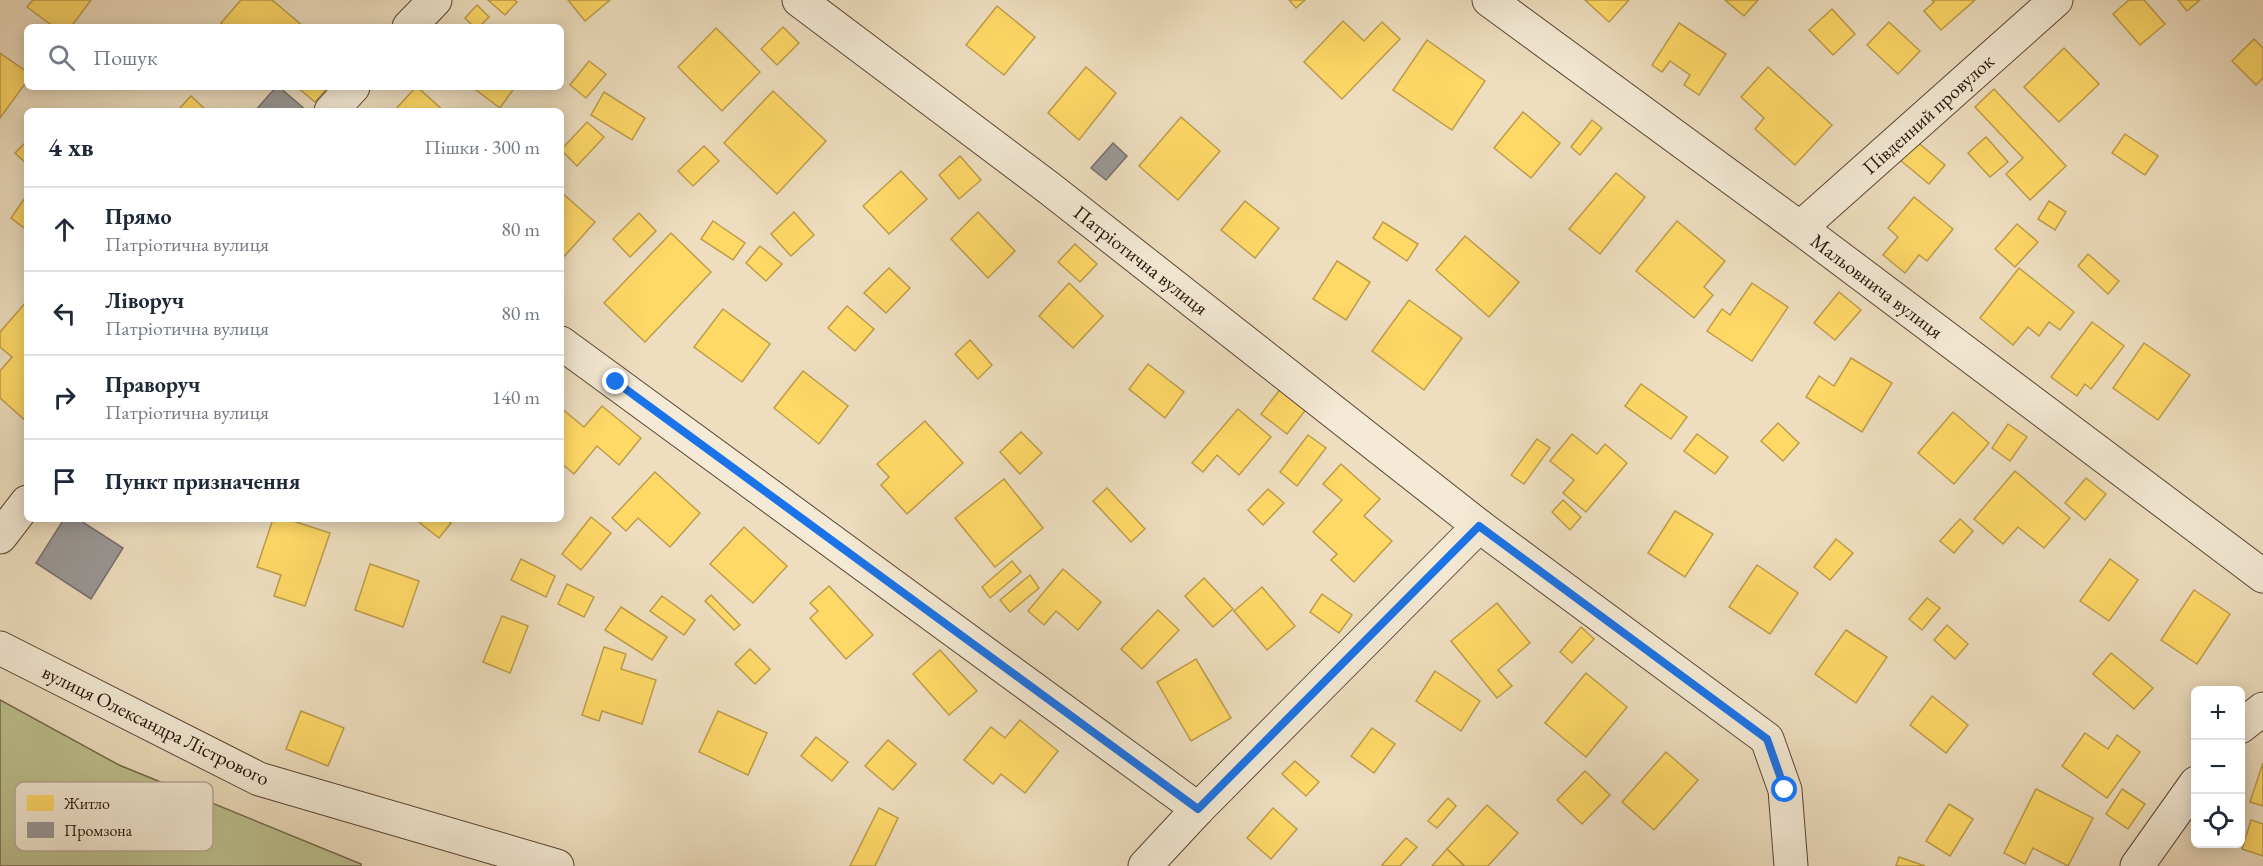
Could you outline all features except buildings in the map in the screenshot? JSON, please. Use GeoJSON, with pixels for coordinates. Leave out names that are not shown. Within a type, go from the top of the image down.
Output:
{"type":"FeatureCollection","features":[{"type":"Feature","properties":{"kind":"street"},"geometry":{"type":"LineString","coordinates":[[412,24],[435,0]]}},
{"type":"Feature","properties":{"kind":"street","name":"Патріотична вулиця"},"geometry":{"type":"LineString","coordinates":[[799,0],[1049,188],[1479,526],[1767,739],[1785,790],[1791,866]]}},
{"type":"Feature","properties":{"kind":"street","name":"Мальовнича вулиця"},"geometry":{"type":"LineString","coordinates":[[1489,0],[1800,228],[2263,576]]}},
{"type":"Feature","properties":{"kind":"street","name":"Південний провулок"},"geometry":{"type":"LineString","coordinates":[[1800,228],[2056,0]]}},
{"type":"Feature","properties":{"kind":"street"},"geometry":{"type":"LineString","coordinates":[[334,108],[350,90]]}},
{"type":"Feature","properties":{"kind":"street"},"geometry":{"type":"LineString","coordinates":[[564,345],[1198,809]]}},
{"type":"Feature","properties":{"kind":"street"},"geometry":{"type":"LineString","coordinates":[[0,537],[24,506]]}},
{"type":"Feature","properties":{"kind":"street"},"geometry":{"type":"LineString","coordinates":[[1145,866],[1198,809],[1479,526]]}},
{"type":"Feature","properties":{"kind":"street","name":"вулиця Олександра Лістрового"},"geometry":{"type":"LineString","coordinates":[[0,648],[259,779],[557,866]]}},
{"type":"Feature","properties":{"kind":"street"},"geometry":{"type":"LineString","coordinates":[[2245,725],[2263,709]]}},
{"type":"Feature","properties":{"kind":"street"},"geometry":{"type":"LineString","coordinates":[[2137,866],[2191,790]]}},
{"type":"Feature","properties":{"kind":"green space"},"geometry":{"type":"Polygon","coordinates":[[[0,700],[119,765],[161,782],[15,782],[15,851],[213,851],[213,803],[361,864],[361,866],[0,866],[0,700]]]}},
{"type":"Feature","properties":{"kind":"route"},"geometry":{"type":"LineString","coordinates":[[616,382],[1198,809],[1479,526],[1767,739],[1785,790]]}}]}
